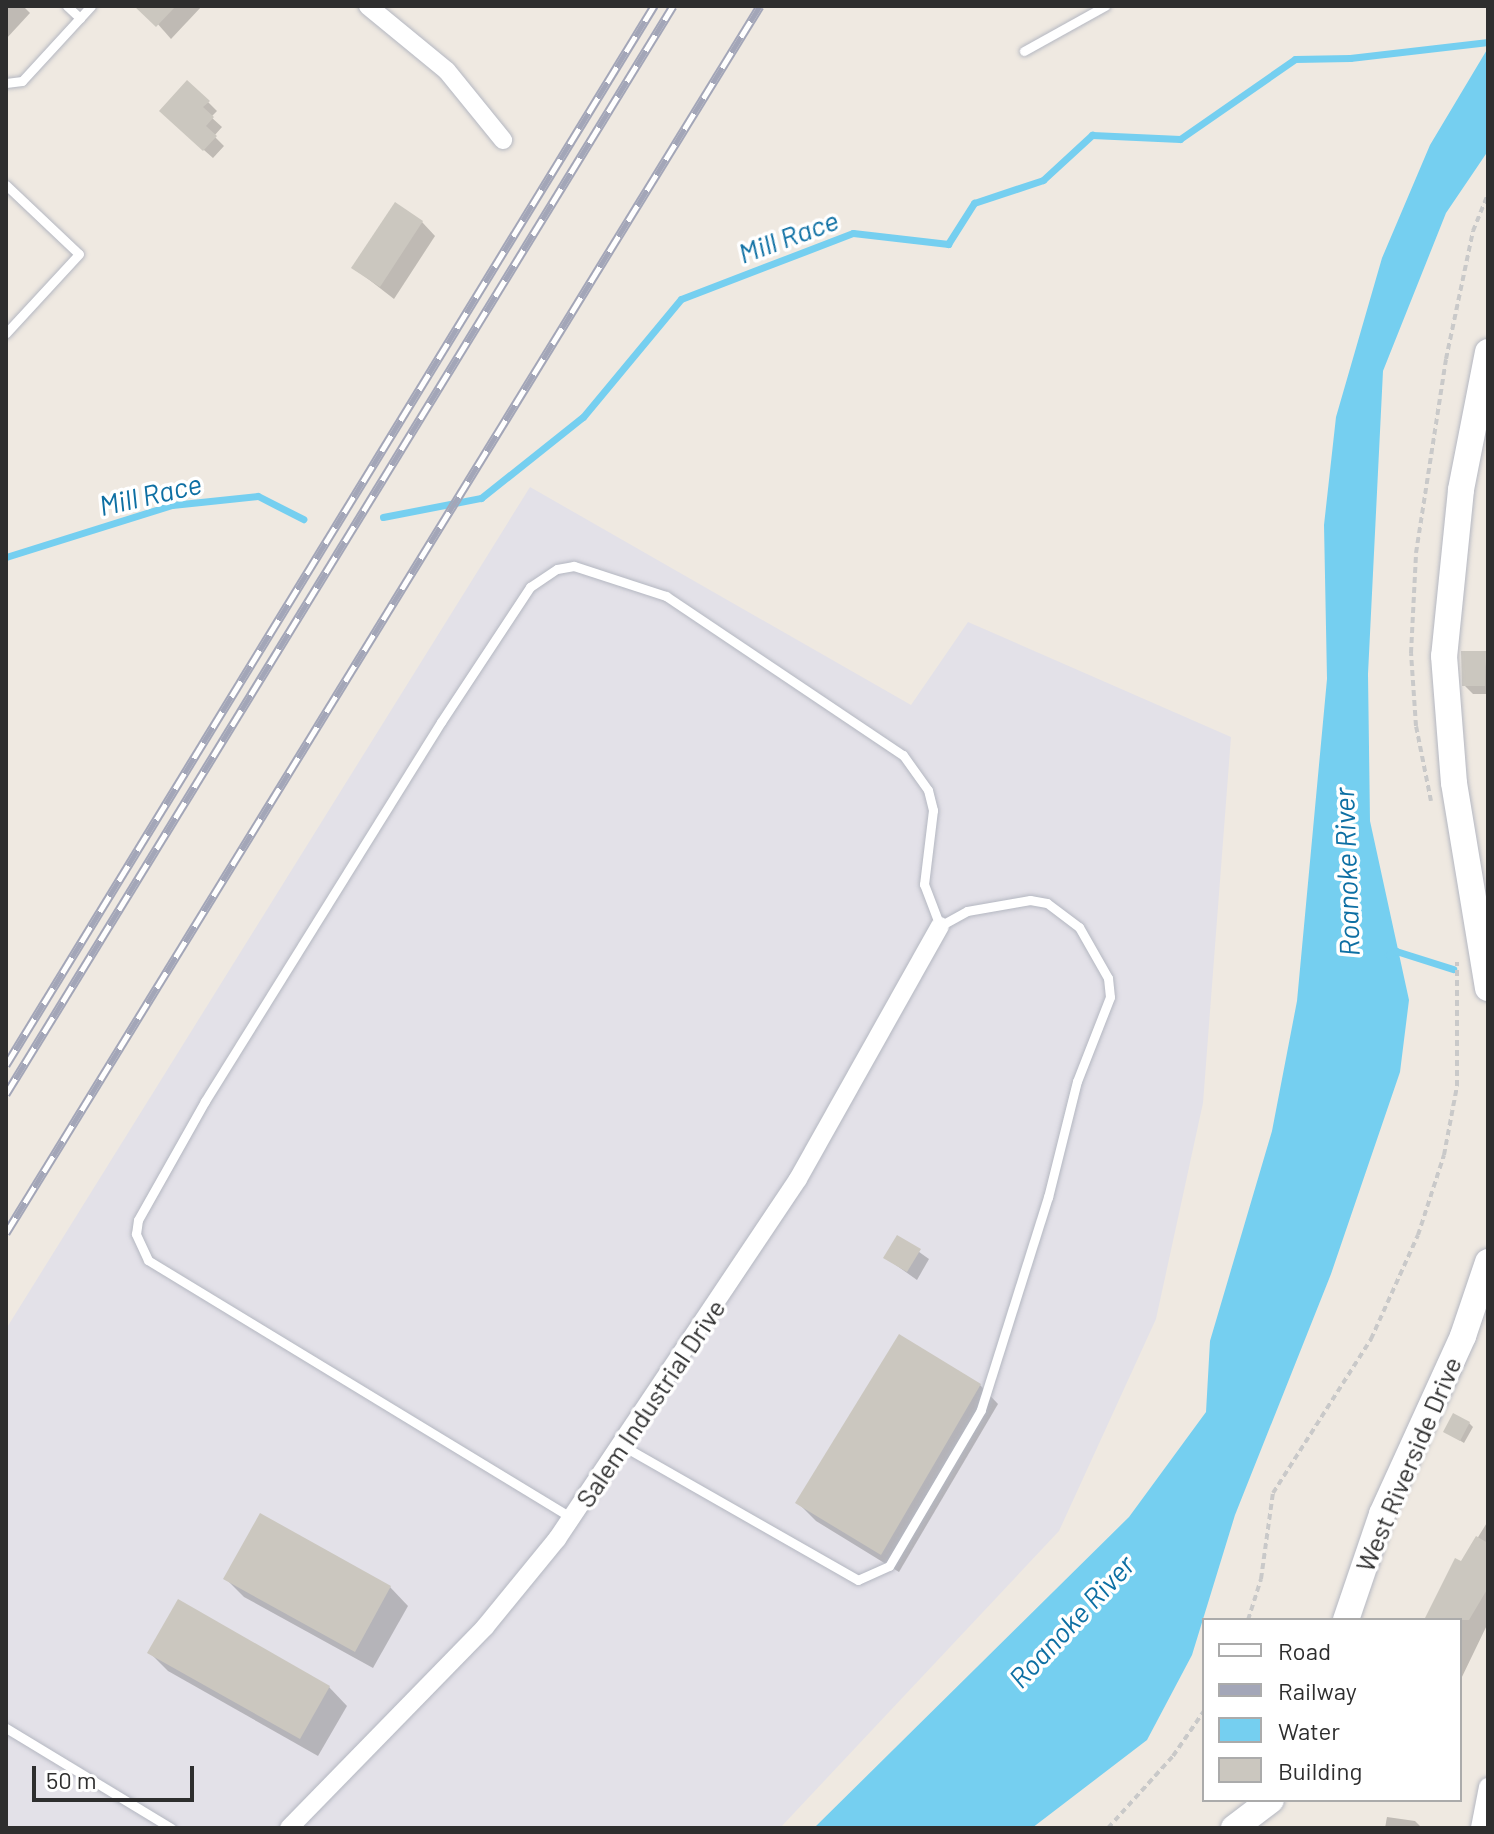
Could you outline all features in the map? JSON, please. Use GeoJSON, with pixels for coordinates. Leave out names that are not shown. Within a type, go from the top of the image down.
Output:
{"type":"FeatureCollection","features":[{"type":"Feature","properties":{"kind":"street"},"geometry":{"type":"LineString","coordinates":[[368,6],[447,71],[503,140]]}},
{"type":"Feature","properties":{"kind":"street"},"geometry":{"type":"LineString","coordinates":[[1488,352],[1461,490],[1444,656],[1454,783],[1488,988]]}},
{"type":"Feature","properties":{"kind":"street","name":"Salem Industrial Drive"},"geometry":{"type":"LineString","coordinates":[[289,1828],[485,1627],[572,1518],[623,1446],[798,1179],[940,926]]}},
{"type":"Feature","properties":{"kind":"street","name":"West Riverside Drive"},"geometry":{"type":"LineString","coordinates":[[1347,1618],[1382,1514],[1463,1336],[1488,1262]]}},
{"type":"Feature","properties":{"kind":"street"},"geometry":{"type":"LineString","coordinates":[[1480,1828],[1488,1792]]}},
{"type":"Feature","properties":{"kind":"street"},"geometry":{"type":"LineString","coordinates":[[1234,1828],[1268,1802]]}},
{"type":"Feature","properties":{"kind":"lane"},"geometry":{"type":"LineString","coordinates":[[67,6],[80,18]]}},
{"type":"Feature","properties":{"kind":"lane"},"geometry":{"type":"LineString","coordinates":[[6,83],[22,81],[91,6]]}},
{"type":"Feature","properties":{"kind":"lane"},"geometry":{"type":"LineString","coordinates":[[1024,51],[1105,6]]}},
{"type":"Feature","properties":{"kind":"lane"},"geometry":{"type":"LineString","coordinates":[[6,185],[79,254],[6,333]]}},
{"type":"Feature","properties":{"kind":"lane"},"geometry":{"type":"LineString","coordinates":[[572,1518],[233,1315],[148,1260],[140,1248],[138,1220],[334,888],[530,587],[557,569],[574,566],[666,596],[903,755],[923,780],[933,810],[924,884],[940,926],[967,911],[1030,900],[1047,903],[1079,927],[1108,978],[1110,997],[1077,1081],[1044,1213],[981,1410],[889,1566],[858,1580],[623,1446]]}},
{"type":"Feature","properties":{"kind":"lane"},"geometry":{"type":"LineString","coordinates":[[6,1728],[171,1828]]}},
{"type":"Feature","properties":{"kind":"path"},"geometry":{"type":"LineString","coordinates":[[1249,1618],[1261,1579],[1273,1493],[1371,1339],[1418,1235],[1444,1155],[1457,1086],[1456,952]]}},
{"type":"Feature","properties":{"kind":"path"},"geometry":{"type":"LineString","coordinates":[[1108,1828],[1173,1756],[1202,1714]]}},
{"type":"Feature","properties":{"kind":"shaded area"},"geometry":{"type":"Polygon","coordinates":[[[530,487],[911,705],[968,622],[1231,737],[1203,1103],[1156,1319],[1059,1531],[780,1828],[6,1828],[6,1329],[530,487]]]}},
{"type":"Feature","properties":{"kind":"water","name":"Roanoke River"},"geometry":{"type":"Polygon","coordinates":[[[1488,48],[1488,151],[1446,213],[1383,371],[1368,674],[1370,821],[1409,1000],[1400,1072],[1331,1274],[1235,1515],[1192,1655],[1147,1740],[1032,1828],[814,1828],[1129,1517],[1206,1412],[1210,1341],[1272,1131],[1297,1001],[1327,679],[1324,525],[1336,417],[1382,258],[1430,145],[1488,48]]]}},
{"type":"Feature","properties":{"kind":"building"},"geometry":{"type":"Polygon","coordinates":[[[134,6],[176,6],[156,27],[134,6]]]}},
{"type":"Feature","properties":{"kind":"building"},"geometry":{"type":"Polygon","coordinates":[[[187,80],[210,101],[203,107],[214,117],[206,126],[217,136],[203,151],[159,111],[187,80]]]}},
{"type":"Feature","properties":{"kind":"building"},"geometry":{"type":"Polygon","coordinates":[[[395,202],[423,221],[380,287],[351,268],[395,202]]]}},
{"type":"Feature","properties":{"kind":"building"},"geometry":{"type":"Polygon","coordinates":[[[1461,651],[1486,651],[1485,686],[1462,686],[1461,651]]]}},
{"type":"Feature","properties":{"kind":"building"},"geometry":{"type":"Polygon","coordinates":[[[897,1235],[921,1249],[907,1272],[883,1258],[897,1235]]]}},
{"type":"Feature","properties":{"kind":"building"},"geometry":{"type":"Polygon","coordinates":[[[899,1334],[981,1384],[881,1555],[795,1503],[899,1334]]]}},
{"type":"Feature","properties":{"kind":"building"},"geometry":{"type":"Polygon","coordinates":[[[1453,1413],[1470,1422],[1460,1441],[1443,1432],[1453,1413]]]}},
{"type":"Feature","properties":{"kind":"building"},"geometry":{"type":"Polygon","coordinates":[[[260,1513],[391,1586],[355,1652],[223,1579],[260,1513]]]}},
{"type":"Feature","properties":{"kind":"building"},"geometry":{"type":"Polygon","coordinates":[[[1476,1536],[1488,1543],[1488,1588],[1469,1620],[1425,1618],[1455,1558],[1461,1561],[1476,1536]]]}},
{"type":"Feature","properties":{"kind":"building"},"geometry":{"type":"Polygon","coordinates":[[[178,1599],[330,1686],[300,1739],[147,1653],[178,1599]]]}},
{"type":"Feature","properties":{"kind":"waterway","name":"Mill Race"},"geometry":{"type":"LineString","coordinates":[[383,517],[481,498],[583,417],[681,299],[853,233],[948,244],[974,203],[1043,180],[1092,135],[1180,139],[1295,59],[1350,58],[1488,42]]}},
{"type":"Feature","properties":{"kind":"waterway","name":"Mill Race"},"geometry":{"type":"LineString","coordinates":[[6,557],[172,505],[258,496],[303,519]]}},
{"type":"Feature","properties":{"kind":"waterway"},"geometry":{"type":"LineString","coordinates":[[1388,955],[1396,951],[1453,969]]}},
{"type":"Feature","properties":{"kind":"railway"},"geometry":{"type":"LineString","coordinates":[[6,1065],[654,6]]}},
{"type":"Feature","properties":{"kind":"railway"},"geometry":{"type":"LineString","coordinates":[[6,1094],[673,6]]}},
{"type":"Feature","properties":{"kind":"railway"},"geometry":{"type":"LineString","coordinates":[[6,1233],[760,6]]}}]}
